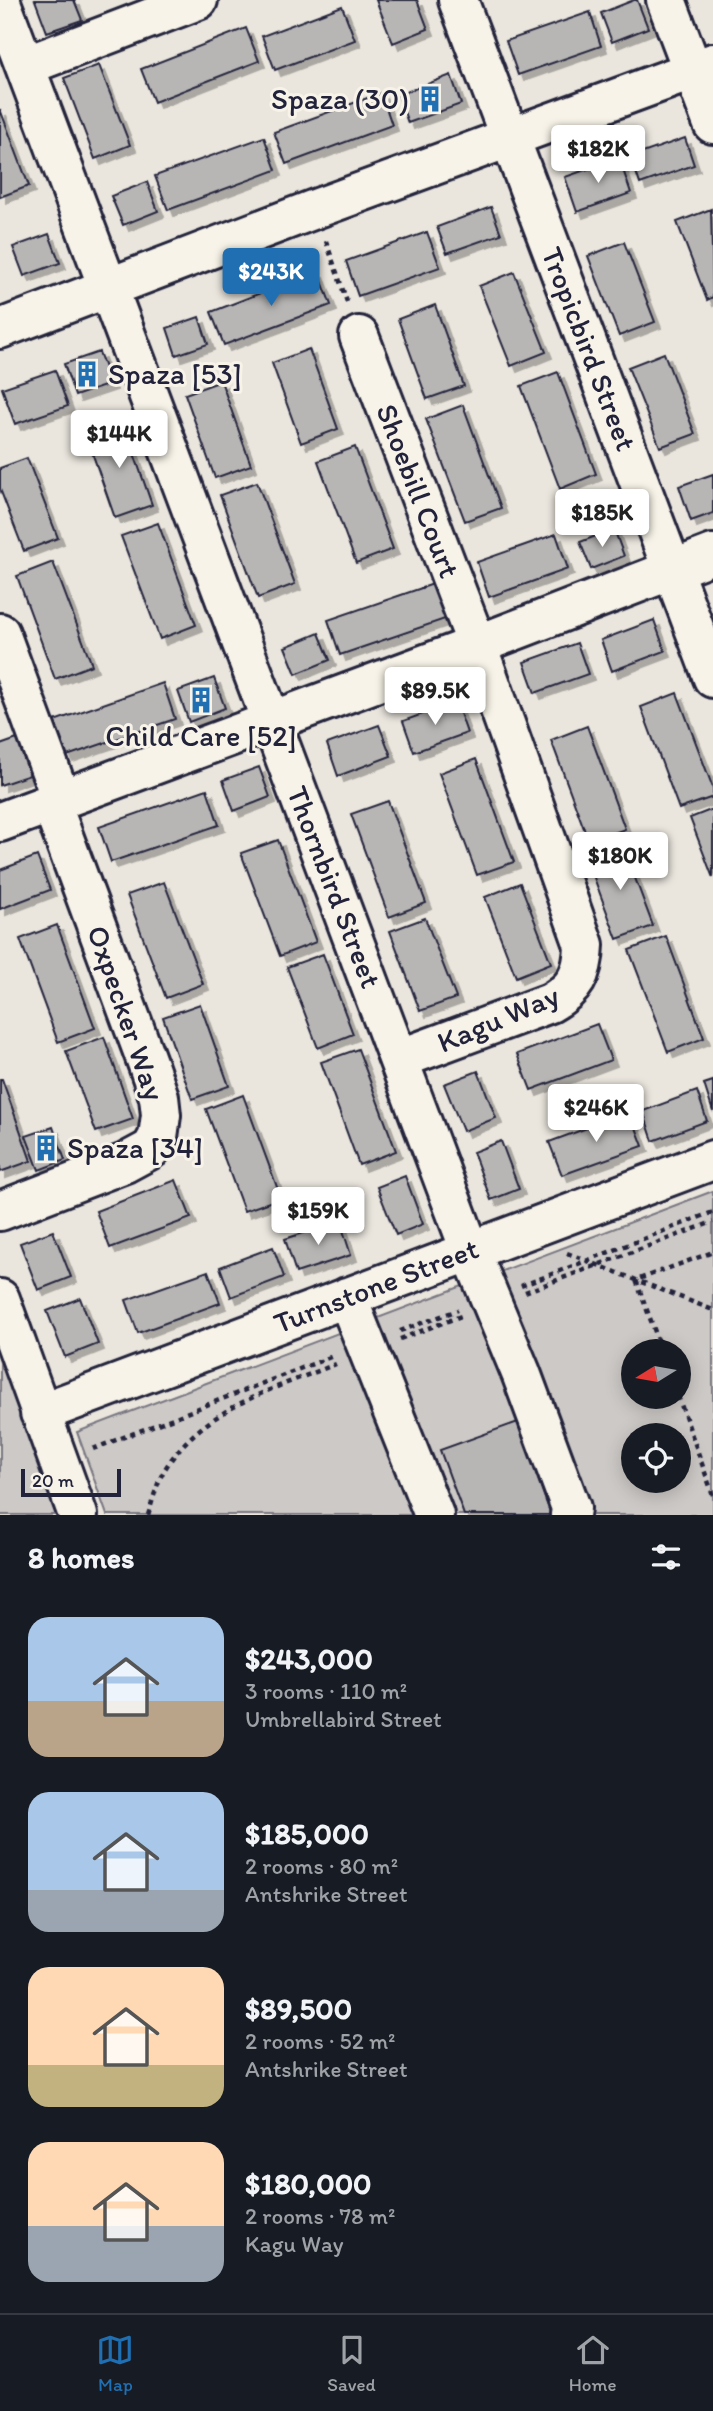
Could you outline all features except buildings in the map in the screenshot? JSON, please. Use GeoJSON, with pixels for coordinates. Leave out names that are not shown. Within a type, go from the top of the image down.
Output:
{"type":"FeatureCollection","features":[{"type":"Feature","properties":{"kind":"street","name":"Thornbird Street"},"geometry":{"type":"LineString","coordinates":[[1,0],[470,1250],[562,1483],[571,1508],[570,1515]]}},
{"type":"Feature","properties":{"kind":"street"},"geometry":{"type":"LineString","coordinates":[[25,66],[198,0]]}},
{"type":"Feature","properties":{"kind":"street","name":"Tropicbird Street"},"geometry":{"type":"LineString","coordinates":[[458,0],[713,678]]}},
{"type":"Feature","properties":{"kind":"street"},"geometry":{"type":"LineString","coordinates":[[666,0],[703,67],[713,124]]}},
{"type":"Feature","properties":{"kind":"street"},"geometry":{"type":"LineString","coordinates":[[0,330],[314,209],[703,67]]}},
{"type":"Feature","properties":{"kind":"street","name":"Shoebill Court"},"geometry":{"type":"LineString","coordinates":[[359,336],[477,645]]}},
{"type":"Feature","properties":{"kind":"street"},"geometry":{"type":"LineString","coordinates":[[0,822],[477,645],[713,554]]}},
{"type":"Feature","properties":{"kind":"street","name":"Oxpecker Way"},"geometry":{"type":"LineString","coordinates":[[0,633],[159,1097],[162,1115],[158,1137],[151,1149],[125,1163],[0,1211]]}},
{"type":"Feature","properties":{"kind":"street","name":"Kagu Way"},"geometry":{"type":"LineString","coordinates":[[399,1059],[550,1003],[567,993],[584,964],[584,946],[573,913],[477,645]]}},
{"type":"Feature","properties":{"kind":"street","name":"Turnstone Street"},"geometry":{"type":"LineString","coordinates":[[40,1413],[713,1160]]}},
{"type":"Feature","properties":{"kind":"street"},"geometry":{"type":"LineString","coordinates":[[347,1297],[433,1515]]}},
{"type":"Feature","properties":{"kind":"street"},"geometry":{"type":"LineString","coordinates":[[0,1299],[79,1515]]}},
{"type":"Feature","properties":{"kind":"path"},"geometry":{"type":"LineString","coordinates":[[314,209],[359,336]]}},
{"type":"Feature","properties":{"kind":"path"},"geometry":{"type":"LineString","coordinates":[[148,1515],[164,1471],[178,1451],[206,1423],[241,1402],[369,1350],[713,1222]]}},
{"type":"Feature","properties":{"kind":"path"},"geometry":{"type":"LineString","coordinates":[[562,1252],[713,1310]]}},
{"type":"Feature","properties":{"kind":"path"},"geometry":{"type":"LineString","coordinates":[[636,1280],[713,1252]]}},
{"type":"Feature","properties":{"kind":"path"},"geometry":{"type":"LineString","coordinates":[[636,1280],[658,1339]]}},
{"type":"Feature","properties":{"kind":"path"},"geometry":{"type":"LineString","coordinates":[[683,1409],[713,1494]]}},
{"type":"Feature","properties":{"kind":"shaded area"},"geometry":{"type":"Polygon","coordinates":[[[713,1191],[713,1515],[107,1515],[77,1432],[713,1191]]]}},
{"type":"Feature","properties":{"kind":"shaded area"},"geometry":{"type":"Polygon","coordinates":[[[0,1356],[57,1515],[0,1515],[0,1356]]]}},
{"type":"Feature","properties":{"kind":"place","name":"Spaza (30)"},"geometry":{"type":"Point","coordinates":[430,99]}},
{"type":"Feature","properties":{"kind":"place","name":"Spaza [53]"},"geometry":{"type":"Point","coordinates":[87,374]}},
{"type":"Feature","properties":{"kind":"place","name":"Child Care [52]"},"geometry":{"type":"Point","coordinates":[201,700]}},
{"type":"Feature","properties":{"kind":"place","name":"Spaza [34]"},"geometry":{"type":"Point","coordinates":[46,1148]}}]}
